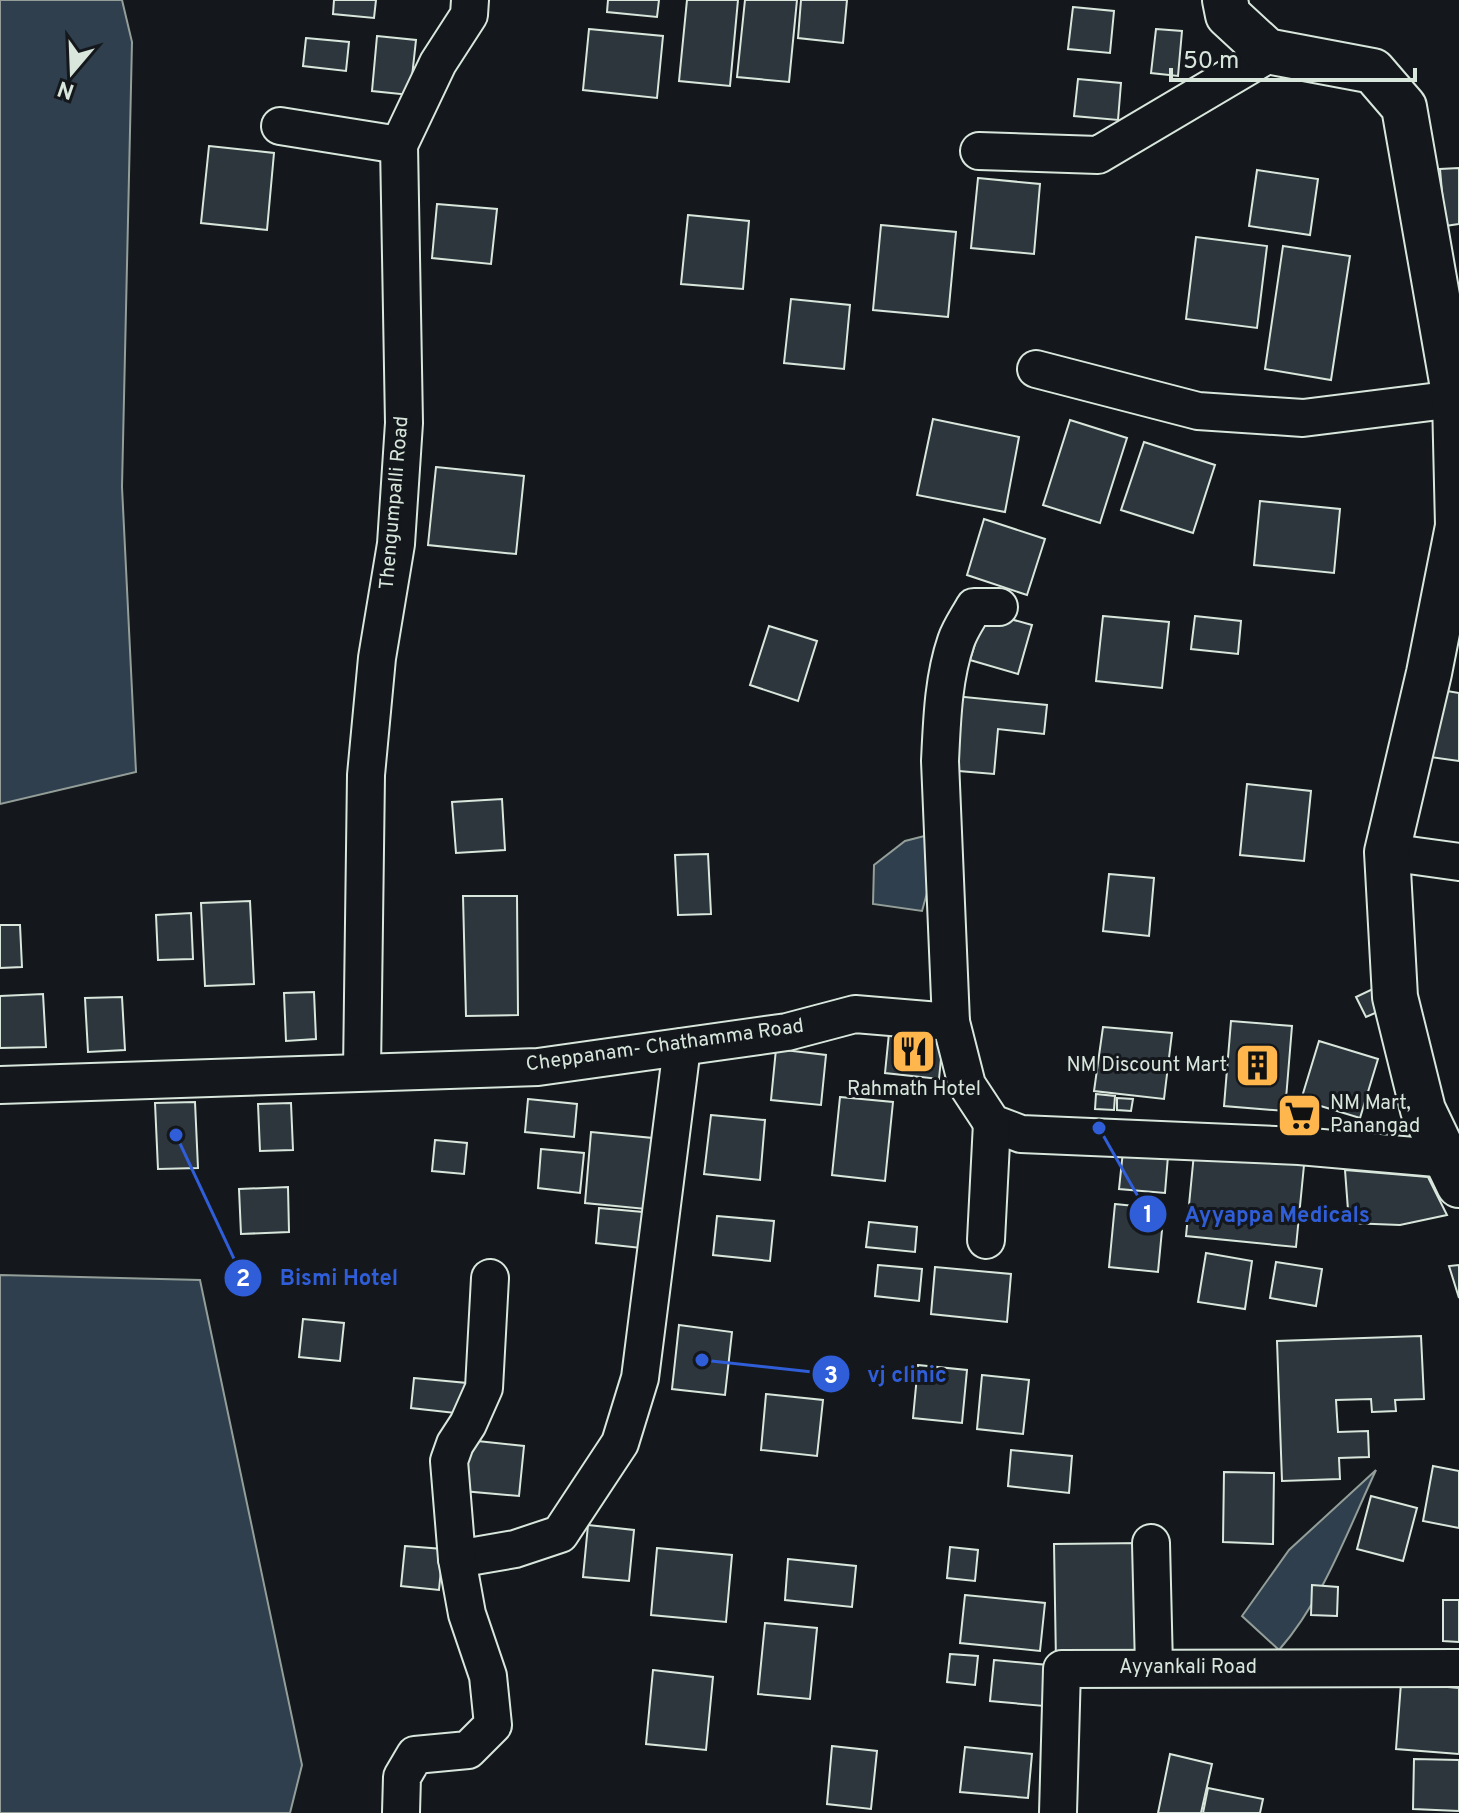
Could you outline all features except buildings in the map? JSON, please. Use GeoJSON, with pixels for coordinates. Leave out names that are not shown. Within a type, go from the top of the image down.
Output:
{"type":"FeatureCollection","features":[{"type":"Feature","properties":{"kind":"main road"},"geometry":{"type":"LineString","coordinates":[[1225,0],[1228,15],[1267,51],[1373,71],[1404,107],[1452,336],[1458,526],[1423,701],[1387,852],[1395,997],[1423,1110],[1448,1145]]}},
{"type":"Feature","properties":{"kind":"street","name":"Thengumpalli Road"},"geometry":{"type":"LineString","coordinates":[[362,1071],[366,775],[377,658],[396,544],[404,423],[399,145],[438,63],[469,15],[470,0]]}},
{"type":"Feature","properties":{"kind":"street"},"geometry":{"type":"LineString","coordinates":[[979,151],[1098,155],[1272,52]]}},
{"type":"Feature","properties":{"kind":"street"},"geometry":{"type":"LineString","coordinates":[[280,126],[399,145]]}},
{"type":"Feature","properties":{"kind":"street"},"geometry":{"type":"LineString","coordinates":[[1036,369],[1198,411],[1303,418],[1455,399]]}},
{"type":"Feature","properties":{"kind":"street"},"geometry":{"type":"LineString","coordinates":[[999,607],[974,607],[956,639],[946,682],[940,761],[951,1022],[967,1085],[992,1123],[1021,1134],[1299,1146],[1448,1145]]}},
{"type":"Feature","properties":{"kind":"street"},"geometry":{"type":"LineString","coordinates":[[1387,852],[1459,862]]}},
{"type":"Feature","properties":{"kind":"street","name":"Cheppanam- Chathamma Road"},"geometry":{"type":"LineString","coordinates":[[0,1085],[538,1067],[787,1032],[855,1014],[951,1022]]}},
{"type":"Feature","properties":{"kind":"street"},"geometry":{"type":"LineString","coordinates":[[457,1559],[515,1549],[560,1534],[620,1443],[640,1378],[682,1047]]}},
{"type":"Feature","properties":{"kind":"street"},"geometry":{"type":"LineString","coordinates":[[986,1240],[992,1123]]}},
{"type":"Feature","properties":{"kind":"street"},"geometry":{"type":"LineString","coordinates":[[401,1813],[402,1777],[415,1755],[468,1750],[493,1725],[488,1676],[467,1614],[457,1559],[449,1461],[484,1388],[490,1278]]}},
{"type":"Feature","properties":{"kind":"street"},"geometry":{"type":"LineString","coordinates":[[1151,1543],[1154,1667]]}},
{"type":"Feature","properties":{"kind":"street","name":"Ayyankali Road"},"geometry":{"type":"LineString","coordinates":[[1058,1813],[1062,1669],[1459,1668]]}},
{"type":"Feature","properties":{"kind":"water"},"geometry":{"type":"Polygon","coordinates":[[[0,0],[122,0],[132,42],[122,487],[136,772],[0,804],[0,0]]]}},
{"type":"Feature","properties":{"kind":"water"},"geometry":{"type":"Polygon","coordinates":[[[936,833],[934,868],[922,911],[873,904],[874,865],[905,841],[936,833]]]}},
{"type":"Feature","properties":{"kind":"water"},"geometry":{"type":"Polygon","coordinates":[[[0,1275],[200,1280],[302,1765],[290,1813],[0,1813],[0,1275]]]}},
{"type":"Feature","properties":{"kind":"water"},"geometry":{"type":"Polygon","coordinates":[[[1376,1470],[1322,1587],[1279,1650],[1242,1616],[1289,1550],[1376,1470]]]}},
{"type":"Feature","properties":{"kind":"place","name":"Rahmath Hotel"},"geometry":{"type":"Point","coordinates":[914,1051]}},
{"type":"Feature","properties":{"kind":"place","name":"NM Discount Mart"},"geometry":{"type":"Point","coordinates":[1258,1066]}},
{"type":"Feature","properties":{"kind":"place","name":"NM Mart, Panangad"},"geometry":{"type":"Point","coordinates":[1299,1116]}},
{"type":"Feature","properties":{"kind":"place","name":"Ayyappa Medicals"},"geometry":{"type":"Point","coordinates":[1099,1128]}},
{"type":"Feature","properties":{"kind":"place","name":"Bismi Hotel"},"geometry":{"type":"Point","coordinates":[176,1135]}},
{"type":"Feature","properties":{"kind":"place","name":"vj clinic"},"geometry":{"type":"Point","coordinates":[702,1360]}}]}
